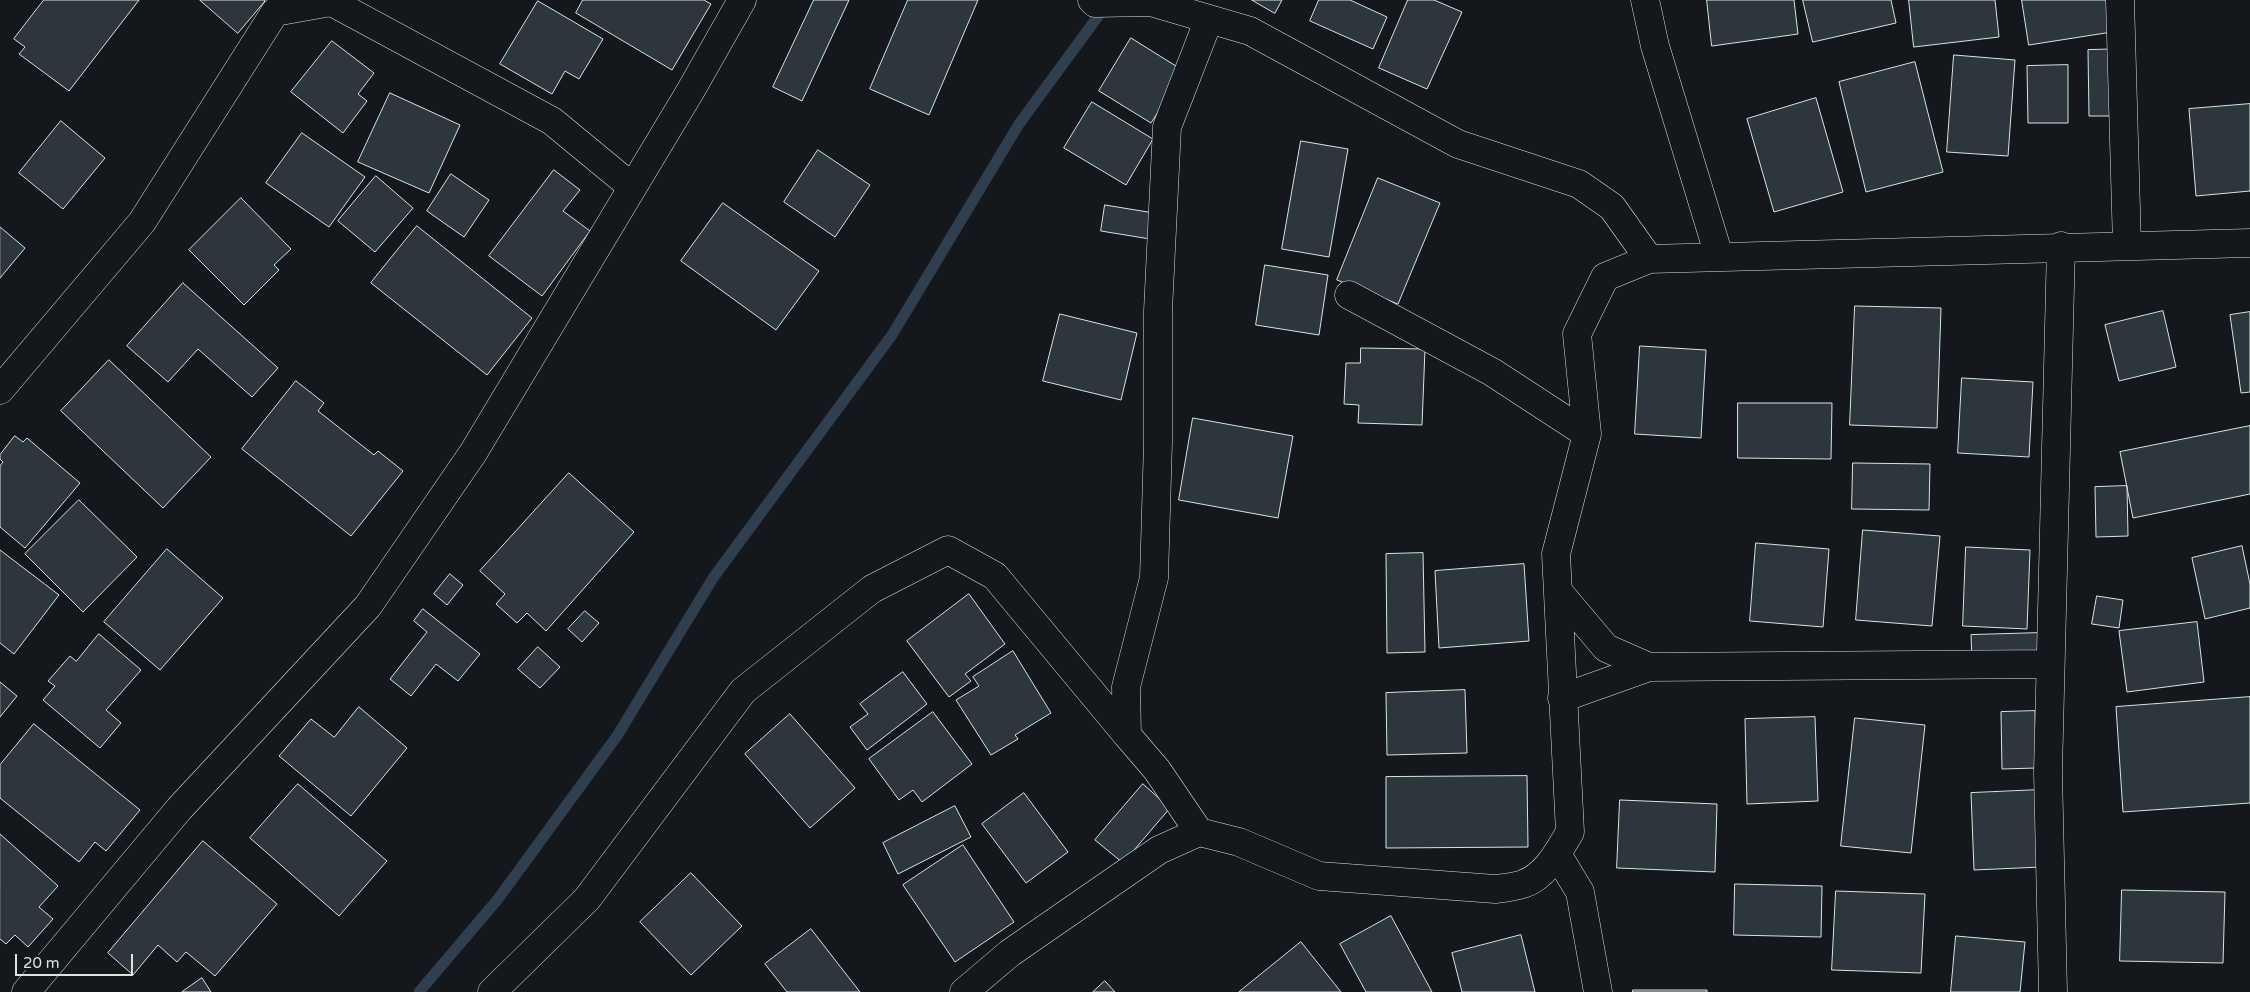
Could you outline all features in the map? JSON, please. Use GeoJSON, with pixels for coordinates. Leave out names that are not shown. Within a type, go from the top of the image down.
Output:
{"type":"FeatureCollection","features":[{"type":"Feature","properties":{"kind":"street"},"geometry":{"type":"LineString","coordinates":[[26,992],[179,808],[368,606],[473,453],[691,90],[742,0]]}},
{"type":"Feature","properties":{"kind":"street"},"geometry":{"type":"LineString","coordinates":[[1092,0],[1096,3],[1151,2],[1250,32],[1458,144],[1579,184],[1612,207],[1649,259]]}},
{"type":"Feature","properties":{"kind":"street"},"geometry":{"type":"LineString","coordinates":[[1646,0],[1655,46],[1719,256]]}},
{"type":"Feature","properties":{"kind":"street"},"geometry":{"type":"LineString","coordinates":[[2120,0],[2127,245]]}},
{"type":"Feature","properties":{"kind":"street"},"geometry":{"type":"LineString","coordinates":[[0,390],[142,222],[275,12],[329,1],[552,121],[632,188]]}},
{"type":"Feature","properties":{"kind":"street"},"geometry":{"type":"LineString","coordinates":[[1127,735],[1126,687],[1154,578],[1158,442],[1158,311],[1167,127],[1209,19]]}},
{"type":"Feature","properties":{"kind":"street"},"geometry":{"type":"LineString","coordinates":[[964,992],[1010,953],[1160,850],[1199,832],[1239,842],[1319,876],[1495,889],[1522,884],[1539,876],[1557,854],[1570,832],[1556,554],[1586,434],[1577,334],[1605,277],[1649,259],[2061,246],[2250,243]]}},
{"type":"Feature","properties":{"kind":"street"},"geometry":{"type":"LineString","coordinates":[[2054,992],[2048,772],[2061,246]]}},
{"type":"Feature","properties":{"kind":"street"},"geometry":{"type":"LineString","coordinates":[[1349,295],[1492,372],[1586,434]]}},
{"type":"Feature","properties":{"kind":"street"},"geometry":{"type":"LineString","coordinates":[[492,992],[587,899],[743,691],[872,589],[948,550],[995,576],[1157,770],[1199,832]]}},
{"type":"Feature","properties":{"kind":"street"},"geometry":{"type":"LineString","coordinates":[[1558,591],[1606,648],[1649,668]]}},
{"type":"Feature","properties":{"kind":"street"},"geometry":{"type":"LineString","coordinates":[[1562,698],[1649,668],[2050,664]]}},
{"type":"Feature","properties":{"kind":"street"},"geometry":{"type":"LineString","coordinates":[[1557,854],[1580,892],[1598,992]]}},
{"type":"Feature","properties":{"kind":"building"},"geometry":{"type":"Polygon","coordinates":[[[44,0],[139,0],[69,91],[19,54],[25,47],[14,39],[44,0]]]}},
{"type":"Feature","properties":{"kind":"building"},"geometry":{"type":"Polygon","coordinates":[[[200,0],[264,0],[265,1],[238,33],[200,0]]]}},
{"type":"Feature","properties":{"kind":"building"},"geometry":{"type":"Polygon","coordinates":[[[583,0],[704,0],[711,4],[672,70],[576,13],[583,0]]]}},
{"type":"Feature","properties":{"kind":"building"},"geometry":{"type":"Polygon","coordinates":[[[814,0],[849,0],[802,101],[773,87],[814,0]]]}},
{"type":"Feature","properties":{"kind":"building"},"geometry":{"type":"Polygon","coordinates":[[[908,0],[978,0],[929,115],[870,89],[908,0]]]}},
{"type":"Feature","properties":{"kind":"building"},"geometry":{"type":"Polygon","coordinates":[[[1252,0],[1282,0],[1275,13],[1252,0]]]}},
{"type":"Feature","properties":{"kind":"building"},"geometry":{"type":"Polygon","coordinates":[[[1319,0],[1350,0],[1387,17],[1373,49],[1310,21],[1319,0]]]}},
{"type":"Feature","properties":{"kind":"building"},"geometry":{"type":"Polygon","coordinates":[[[1408,0],[1434,0],[1462,12],[1427,89],[1379,68],[1408,0]]]}},
{"type":"Feature","properties":{"kind":"building"},"geometry":{"type":"Polygon","coordinates":[[[1707,0],[1794,0],[1798,34],[1712,46],[1707,0]]]}},
{"type":"Feature","properties":{"kind":"building"},"geometry":{"type":"Polygon","coordinates":[[[1803,0],[1891,0],[1896,23],[1813,42],[1803,0]]]}},
{"type":"Feature","properties":{"kind":"building"},"geometry":{"type":"Polygon","coordinates":[[[1909,0],[1995,0],[1999,37],[1914,47],[1909,0]]]}},
{"type":"Feature","properties":{"kind":"building"},"geometry":{"type":"Polygon","coordinates":[[[2022,0],[2107,0],[2112,32],[2029,45],[2022,0]]]}},
{"type":"Feature","properties":{"kind":"building"},"geometry":{"type":"Polygon","coordinates":[[[538,1],[603,39],[579,79],[565,71],[552,94],[500,64],[538,1]]]}},
{"type":"Feature","properties":{"kind":"building"},"geometry":{"type":"Polygon","coordinates":[[[1131,38],[1184,71],[1151,123],[1099,91],[1131,38]]]}},
{"type":"Feature","properties":{"kind":"building"},"geometry":{"type":"Polygon","coordinates":[[[332,41],[374,73],[358,94],[367,101],[343,133],[291,92],[332,41]]]}},
{"type":"Feature","properties":{"kind":"building"},"geometry":{"type":"Polygon","coordinates":[[[2128,49],[2130,116],[2089,116],[2088,50],[2128,49]]]}},
{"type":"Feature","properties":{"kind":"building"},"geometry":{"type":"Polygon","coordinates":[[[1954,55],[2015,60],[2008,156],[1947,152],[1954,55]]]}},
{"type":"Feature","properties":{"kind":"building"},"geometry":{"type":"Polygon","coordinates":[[[1915,62],[1943,172],[1866,192],[1839,82],[1915,62]]]}},
{"type":"Feature","properties":{"kind":"building"},"geometry":{"type":"Polygon","coordinates":[[[2068,65],[2068,123],[2028,123],[2027,66],[2068,65]]]}},
{"type":"Feature","properties":{"kind":"building"},"geometry":{"type":"Polygon","coordinates":[[[390,93],[460,125],[429,193],[358,162],[390,93]]]}},
{"type":"Feature","properties":{"kind":"building"},"geometry":{"type":"Polygon","coordinates":[[[1816,98],[1843,192],[1774,212],[1747,119],[1816,98]]]}},
{"type":"Feature","properties":{"kind":"building"},"geometry":{"type":"Polygon","coordinates":[[[1092,102],[1153,139],[1126,185],[1064,148],[1092,102]]]}},
{"type":"Feature","properties":{"kind":"building"},"geometry":{"type":"Polygon","coordinates":[[[2250,104],[2250,191],[2196,196],[2189,109],[2250,104]]]}},
{"type":"Feature","properties":{"kind":"building"},"geometry":{"type":"Polygon","coordinates":[[[61,121],[105,158],[63,209],[19,173],[61,121]]]}},
{"type":"Feature","properties":{"kind":"building"},"geometry":{"type":"Polygon","coordinates":[[[302,133],[365,177],[329,227],[266,183],[302,133]]]}},
{"type":"Feature","properties":{"kind":"building"},"geometry":{"type":"Polygon","coordinates":[[[1301,141],[1348,149],[1329,257],[1282,249],[1301,141]]]}},
{"type":"Feature","properties":{"kind":"building"},"geometry":{"type":"Polygon","coordinates":[[[818,150],[870,185],[835,237],[784,202],[818,150]]]}},
{"type":"Feature","properties":{"kind":"building"},"geometry":{"type":"Polygon","coordinates":[[[554,170],[580,190],[563,211],[590,231],[542,296],[489,256],[554,170]]]}},
{"type":"Feature","properties":{"kind":"building"},"geometry":{"type":"Polygon","coordinates":[[[451,174],[489,200],[464,237],[427,211],[451,174]]]}},
{"type":"Feature","properties":{"kind":"building"},"geometry":{"type":"Polygon","coordinates":[[[376,176],[413,208],[375,252],[338,221],[376,176]]]}},
{"type":"Feature","properties":{"kind":"building"},"geometry":{"type":"Polygon","coordinates":[[[1378,178],[1440,203],[1398,304],[1337,280],[1378,178]]]}},
{"type":"Feature","properties":{"kind":"building"},"geometry":{"type":"Polygon","coordinates":[[[241,198],[291,249],[274,265],[279,270],[244,305],[189,250],[241,198]]]}},
{"type":"Feature","properties":{"kind":"building"},"geometry":{"type":"Polygon","coordinates":[[[723,203],[819,271],[776,330],[681,261],[723,203]]]}},
{"type":"Feature","properties":{"kind":"building"},"geometry":{"type":"Polygon","coordinates":[[[1105,205],[1154,213],[1150,239],[1101,231],[1105,205]]]}},
{"type":"Feature","properties":{"kind":"building"},"geometry":{"type":"Polygon","coordinates":[[[417,226],[532,318],[487,375],[371,283],[417,226]]]}},
{"type":"Feature","properties":{"kind":"building"},"geometry":{"type":"Polygon","coordinates":[[[0,227],[25,248],[0,278],[0,227]]]}},
{"type":"Feature","properties":{"kind":"building"},"geometry":{"type":"Polygon","coordinates":[[[1265,265],[1328,275],[1319,335],[1256,325],[1265,265]]]}},
{"type":"Feature","properties":{"kind":"building"},"geometry":{"type":"Polygon","coordinates":[[[183,283],[278,368],[252,397],[198,349],[168,382],[127,346],[183,283]]]}},
{"type":"Feature","properties":{"kind":"building"},"geometry":{"type":"Polygon","coordinates":[[[1855,306],[1941,308],[1937,428],[1850,425],[1855,306]]]}},
{"type":"Feature","properties":{"kind":"building"},"geometry":{"type":"Polygon","coordinates":[[[2163,311],[2176,367],[2119,381],[2105,325],[2163,311]]]}},
{"type":"Feature","properties":{"kind":"building"},"geometry":{"type":"Polygon","coordinates":[[[2250,312],[2250,392],[2241,393],[2230,315],[2250,312]]]}},
{"type":"Feature","properties":{"kind":"building"},"geometry":{"type":"Polygon","coordinates":[[[1060,314],[1137,333],[1121,400],[1043,381],[1060,314]]]}},
{"type":"Feature","properties":{"kind":"building"},"geometry":{"type":"Polygon","coordinates":[[[1640,346],[1706,350],[1701,438],[1635,434],[1640,346]]]}},
{"type":"Feature","properties":{"kind":"building"},"geometry":{"type":"Polygon","coordinates":[[[1361,348],[1425,349],[1422,425],[1358,423],[1359,405],[1344,404],[1346,363],[1360,363],[1361,348]]]}},
{"type":"Feature","properties":{"kind":"building"},"geometry":{"type":"Polygon","coordinates":[[[109,360],[211,457],[163,508],[61,411],[109,360]]]}},
{"type":"Feature","properties":{"kind":"building"},"geometry":{"type":"Polygon","coordinates":[[[1962,378],[2033,382],[2029,457],[1958,453],[1962,378]]]}},
{"type":"Feature","properties":{"kind":"building"},"geometry":{"type":"Polygon","coordinates":[[[296,381],[324,403],[318,411],[374,455],[378,451],[403,471],[351,536],[242,449],[296,381]]]}},
{"type":"Feature","properties":{"kind":"building"},"geometry":{"type":"Polygon","coordinates":[[[1738,403],[1832,403],[1831,459],[1738,458],[1738,403]]]}},
{"type":"Feature","properties":{"kind":"building"},"geometry":{"type":"Polygon","coordinates":[[[1193,418],[1293,436],[1278,518],[1179,500],[1193,418]]]}},
{"type":"Feature","properties":{"kind":"building"},"geometry":{"type":"Polygon","coordinates":[[[2250,426],[2250,494],[2133,518],[2120,452],[2250,426]]]}},
{"type":"Feature","properties":{"kind":"building"},"geometry":{"type":"Polygon","coordinates":[[[15,436],[23,442],[27,438],[80,483],[25,548],[0,527],[0,466],[3,462],[0,459],[0,455],[15,436]]]}},
{"type":"Feature","properties":{"kind":"building"},"geometry":{"type":"Polygon","coordinates":[[[1853,463],[1930,464],[1929,510],[1852,509],[1853,463]]]}},
{"type":"Feature","properties":{"kind":"building"},"geometry":{"type":"Polygon","coordinates":[[[569,473],[634,532],[546,631],[527,613],[517,623],[496,604],[505,594],[480,571],[569,473]]]}},
{"type":"Feature","properties":{"kind":"building"},"geometry":{"type":"Polygon","coordinates":[[[2127,486],[2128,536],[2096,537],[2095,487],[2127,486]]]}},
{"type":"Feature","properties":{"kind":"building"},"geometry":{"type":"Polygon","coordinates":[[[79,500],[137,557],[83,612],[25,554],[79,500]]]}},
{"type":"Feature","properties":{"kind":"building"},"geometry":{"type":"Polygon","coordinates":[[[1863,530],[1940,536],[1932,626],[1856,620],[1863,530]]]}},
{"type":"Feature","properties":{"kind":"building"},"geometry":{"type":"Polygon","coordinates":[[[1756,543],[1829,549],[1823,627],[1750,621],[1756,543]]]}},
{"type":"Feature","properties":{"kind":"building"},"geometry":{"type":"Polygon","coordinates":[[[2242,546],[2250,584],[2250,608],[2205,619],[2192,558],[2242,546]]]}},
{"type":"Feature","properties":{"kind":"building"},"geometry":{"type":"Polygon","coordinates":[[[1966,547],[2030,550],[2027,629],[1963,626],[1966,547]]]}},
{"type":"Feature","properties":{"kind":"building"},"geometry":{"type":"Polygon","coordinates":[[[167,549],[223,598],[160,670],[104,622],[167,549]]]}},
{"type":"Feature","properties":{"kind":"building"},"geometry":{"type":"Polygon","coordinates":[[[0,550],[59,595],[14,654],[0,643],[0,550]]]}},
{"type":"Feature","properties":{"kind":"building"},"geometry":{"type":"Polygon","coordinates":[[[1423,553],[1425,652],[1387,653],[1386,554],[1423,553]]]}},
{"type":"Feature","properties":{"kind":"building"},"geometry":{"type":"Polygon","coordinates":[[[1524,564],[1529,641],[1439,648],[1435,571],[1524,564]]]}},
{"type":"Feature","properties":{"kind":"building"},"geometry":{"type":"Polygon","coordinates":[[[450,574],[463,585],[447,605],[434,594],[450,574]]]}},
{"type":"Feature","properties":{"kind":"building"},"geometry":{"type":"Polygon","coordinates":[[[969,594],[1005,644],[965,674],[971,681],[949,697],[907,641],[969,594]]]}},
{"type":"Feature","properties":{"kind":"building"},"geometry":{"type":"Polygon","coordinates":[[[2097,596],[2123,600],[2119,628],[2092,624],[2097,596]]]}},
{"type":"Feature","properties":{"kind":"building"},"geometry":{"type":"Polygon","coordinates":[[[423,609],[480,654],[458,681],[436,664],[411,696],[390,679],[427,632],[414,621],[423,609]]]}},
{"type":"Feature","properties":{"kind":"building"},"geometry":{"type":"Polygon","coordinates":[[[585,611],[599,623],[582,642],[568,629],[585,611]]]}},
{"type":"Feature","properties":{"kind":"building"},"geometry":{"type":"Polygon","coordinates":[[[2197,622],[2204,682],[2127,692],[2119,631],[2197,622]]]}},
{"type":"Feature","properties":{"kind":"building"},"geometry":{"type":"Polygon","coordinates":[[[2039,633],[2039,659],[1972,661],[1971,635],[2039,633]]]}},
{"type":"Feature","properties":{"kind":"building"},"geometry":{"type":"Polygon","coordinates":[[[99,634],[141,670],[106,710],[121,723],[100,748],[43,700],[55,686],[48,681],[70,656],[76,661],[99,634]]]}},
{"type":"Feature","properties":{"kind":"building"},"geometry":{"type":"Polygon","coordinates":[[[538,647],[560,667],[540,688],[518,669],[538,647]]]}},
{"type":"Feature","properties":{"kind":"building"},"geometry":{"type":"Polygon","coordinates":[[[1013,651],[1051,713],[1015,735],[1018,739],[991,755],[956,700],[979,686],[973,677],[1013,651]]]}},
{"type":"Feature","properties":{"kind":"building"},"geometry":{"type":"Polygon","coordinates":[[[903,672],[927,704],[867,750],[850,727],[868,714],[860,704],[903,672]]]}},
{"type":"Feature","properties":{"kind":"building"},"geometry":{"type":"Polygon","coordinates":[[[0,682],[17,696],[0,717],[0,682]]]}},
{"type":"Feature","properties":{"kind":"building"},"geometry":{"type":"Polygon","coordinates":[[[1465,690],[1467,753],[1387,755],[1386,693],[1465,690]]]}},
{"type":"Feature","properties":{"kind":"building"},"geometry":{"type":"Polygon","coordinates":[[[2250,697],[2250,803],[2123,812],[2116,707],[2250,697]]]}},
{"type":"Feature","properties":{"kind":"building"},"geometry":{"type":"Polygon","coordinates":[[[359,707],[407,748],[351,816],[279,756],[311,719],[334,737],[359,707]]]}},
{"type":"Feature","properties":{"kind":"building"},"geometry":{"type":"Polygon","coordinates":[[[2035,711],[2036,768],[2002,769],[2001,712],[2035,711]]]}},
{"type":"Feature","properties":{"kind":"building"},"geometry":{"type":"Polygon","coordinates":[[[933,712],[972,764],[922,802],[913,790],[899,800],[869,759],[933,712]]]}},
{"type":"Feature","properties":{"kind":"building"},"geometry":{"type":"Polygon","coordinates":[[[790,714],[855,788],[810,828],[745,754],[790,714]]]}},
{"type":"Feature","properties":{"kind":"building"},"geometry":{"type":"Polygon","coordinates":[[[1815,717],[1818,801],[1747,804],[1745,719],[1815,717]]]}},
{"type":"Feature","properties":{"kind":"building"},"geometry":{"type":"Polygon","coordinates":[[[1855,718],[1925,725],[1911,853],[1841,846],[1855,718]]]}},
{"type":"Feature","properties":{"kind":"building"},"geometry":{"type":"Polygon","coordinates":[[[34,724],[140,810],[106,851],[95,842],[79,862],[0,798],[0,765],[34,724]]]}},
{"type":"Feature","properties":{"kind":"building"},"geometry":{"type":"Polygon","coordinates":[[[1527,776],[1528,847],[1386,848],[1386,777],[1527,776]]]}},
{"type":"Feature","properties":{"kind":"building"},"geometry":{"type":"Polygon","coordinates":[[[298,784],[387,861],[339,916],[250,838],[298,784]]]}},
{"type":"Feature","properties":{"kind":"building"},"geometry":{"type":"Polygon","coordinates":[[[1143,784],[1170,808],[1123,863],[1095,840],[1143,784]]]}},
{"type":"Feature","properties":{"kind":"building"},"geometry":{"type":"Polygon","coordinates":[[[2039,790],[2041,867],[1974,870],[1971,793],[2039,790]]]}},
{"type":"Feature","properties":{"kind":"building"},"geometry":{"type":"Polygon","coordinates":[[[1024,793],[1068,852],[1026,883],[982,824],[1024,793]]]}},
{"type":"Feature","properties":{"kind":"building"},"geometry":{"type":"Polygon","coordinates":[[[1620,800],[1717,804],[1715,872],[1617,868],[1620,800]]]}},
{"type":"Feature","properties":{"kind":"building"},"geometry":{"type":"Polygon","coordinates":[[[955,806],[971,837],[898,874],[883,843],[955,806]]]}},
{"type":"Feature","properties":{"kind":"building"},"geometry":{"type":"Polygon","coordinates":[[[0,834],[58,886],[39,907],[53,919],[28,947],[15,935],[6,944],[0,939],[0,834]]]}},
{"type":"Feature","properties":{"kind":"building"},"geometry":{"type":"Polygon","coordinates":[[[203,841],[277,904],[215,976],[186,952],[177,962],[158,945],[133,975],[108,953],[203,841]]]}},
{"type":"Feature","properties":{"kind":"building"},"geometry":{"type":"Polygon","coordinates":[[[963,845],[1014,922],[955,962],[903,885],[963,845]]]}},
{"type":"Feature","properties":{"kind":"building"},"geometry":{"type":"Polygon","coordinates":[[[691,873],[742,926],[691,975],[640,922],[691,873]]]}},
{"type":"Feature","properties":{"kind":"building"},"geometry":{"type":"Polygon","coordinates":[[[1735,884],[1822,886],[1821,937],[1734,935],[1735,884]]]}},
{"type":"Feature","properties":{"kind":"building"},"geometry":{"type":"Polygon","coordinates":[[[2122,890],[2225,892],[2223,963],[2120,961],[2122,890]]]}},
{"type":"Feature","properties":{"kind":"building"},"geometry":{"type":"Polygon","coordinates":[[[1836,891],[1925,894],[1921,973],[1832,970],[1836,891]]]}},
{"type":"Feature","properties":{"kind":"building"},"geometry":{"type":"Polygon","coordinates":[[[1391,916],[1432,992],[1366,992],[1340,944],[1391,916]]]}},
{"type":"Feature","properties":{"kind":"building"},"geometry":{"type":"Polygon","coordinates":[[[811,929],[860,992],[787,992],[765,964],[811,929]]]}},
{"type":"Feature","properties":{"kind":"building"},"geometry":{"type":"Polygon","coordinates":[[[1521,935],[1535,992],[1462,992],[1452,953],[1521,935]]]}},
{"type":"Feature","properties":{"kind":"building"},"geometry":{"type":"Polygon","coordinates":[[[1956,936],[2025,942],[2020,992],[1951,992],[1956,936]]]}},
{"type":"Feature","properties":{"kind":"building"},"geometry":{"type":"Polygon","coordinates":[[[1301,942],[1341,992],[1239,992],[1301,942]]]}},
{"type":"Feature","properties":{"kind":"building"},"geometry":{"type":"Polygon","coordinates":[[[202,978],[211,992],[182,992],[202,978]]]}},
{"type":"Feature","properties":{"kind":"building"},"geometry":{"type":"Polygon","coordinates":[[[1105,981],[1115,992],[1093,992],[1105,981]]]}},
{"type":"Feature","properties":{"kind":"building"},"geometry":{"type":"Polygon","coordinates":[[[1633,990],[1707,990],[1707,992],[1633,992],[1633,990]]]}},
{"type":"Feature","properties":{"kind":"waterway"},"geometry":{"type":"LineString","coordinates":[[419,992],[498,899],[617,736],[713,578],[892,335],[1019,124],[1107,4]]}}]}
